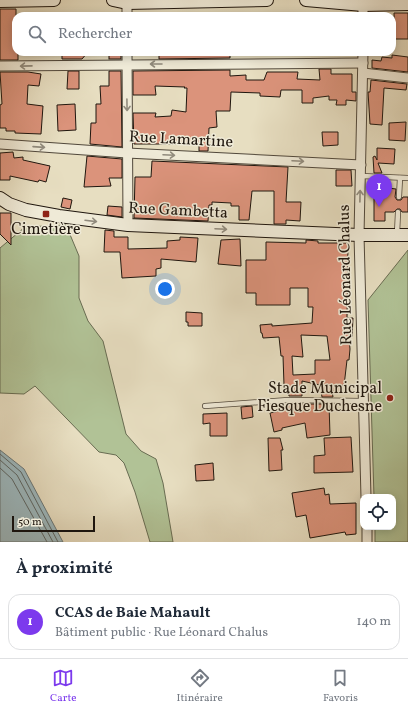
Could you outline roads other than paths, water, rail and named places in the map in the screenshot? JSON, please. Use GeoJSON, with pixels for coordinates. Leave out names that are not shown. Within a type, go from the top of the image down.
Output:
{"type":"FeatureCollection","features":[{"type":"Feature","properties":{"kind":"street"},"geometry":{"type":"LineString","coordinates":[[0,1],[54,0]]}},
{"type":"Feature","properties":{"kind":"street"},"geometry":{"type":"LineString","coordinates":[[113,0],[127,3],[267,0]]}},
{"type":"Feature","properties":{"kind":"street"},"geometry":{"type":"LineString","coordinates":[[306,0],[363,10],[408,4]]}},
{"type":"Feature","properties":{"kind":"street"},"geometry":{"type":"LineString","coordinates":[[127,3],[127,12]]}},
{"type":"Feature","properties":{"kind":"street"},"geometry":{"type":"LineString","coordinates":[[127,56],[128,225]]}},
{"type":"Feature","properties":{"kind":"street","name":"Rue Léonard Chalus"},"geometry":{"type":"LineString","coordinates":[[363,56],[359,235],[366,494]]}},
{"type":"Feature","properties":{"kind":"street"},"geometry":{"type":"LineString","coordinates":[[0,66],[363,63]]}},
{"type":"Feature","properties":{"kind":"street"},"geometry":{"type":"LineString","coordinates":[[363,73],[408,78]]}},
{"type":"Feature","properties":{"kind":"street","name":"Rue Lamartine"},"geometry":{"type":"LineString","coordinates":[[0,144],[127,153],[361,165]]}},
{"type":"Feature","properties":{"kind":"street","name":"Rue Gambetta"},"geometry":{"type":"LineString","coordinates":[[0,198],[9,204],[26,210],[58,216],[128,225],[359,235],[403,235]]}},
{"type":"Feature","properties":{"kind":"street"},"geometry":{"type":"LineString","coordinates":[[367,530],[367,542]]}},
{"type":"Feature","properties":{"kind":"lane"},"geometry":{"type":"LineString","coordinates":[[361,176],[408,178]]}},
{"type":"Feature","properties":{"kind":"lane"},"geometry":{"type":"LineString","coordinates":[[399,197],[400,178]]}},
{"type":"Feature","properties":{"kind":"lane"},"geometry":{"type":"LineString","coordinates":[[398,212],[403,235]]}},
{"type":"Feature","properties":{"kind":"lane"},"geometry":{"type":"LineString","coordinates":[[205,406],[288,400],[364,401]]}},
{"type":"Feature","properties":{"kind":"water"},"geometry":{"type":"Polygon","coordinates":[[[0,450],[24,469],[63,542],[0,542],[0,450]]]}},
{"type":"Feature","properties":{"kind":"place","name":"CCAS de Baie Mahault"},"geometry":{"type":"Point","coordinates":[379,207]}},
{"type":"Feature","properties":{"kind":"place","name":"Cimetière"},"geometry":{"type":"Point","coordinates":[46,214]}},
{"type":"Feature","properties":{"kind":"place","name":"Stade Municipal Fiesque Duchesne"},"geometry":{"type":"Point","coordinates":[390,398]}}]}
